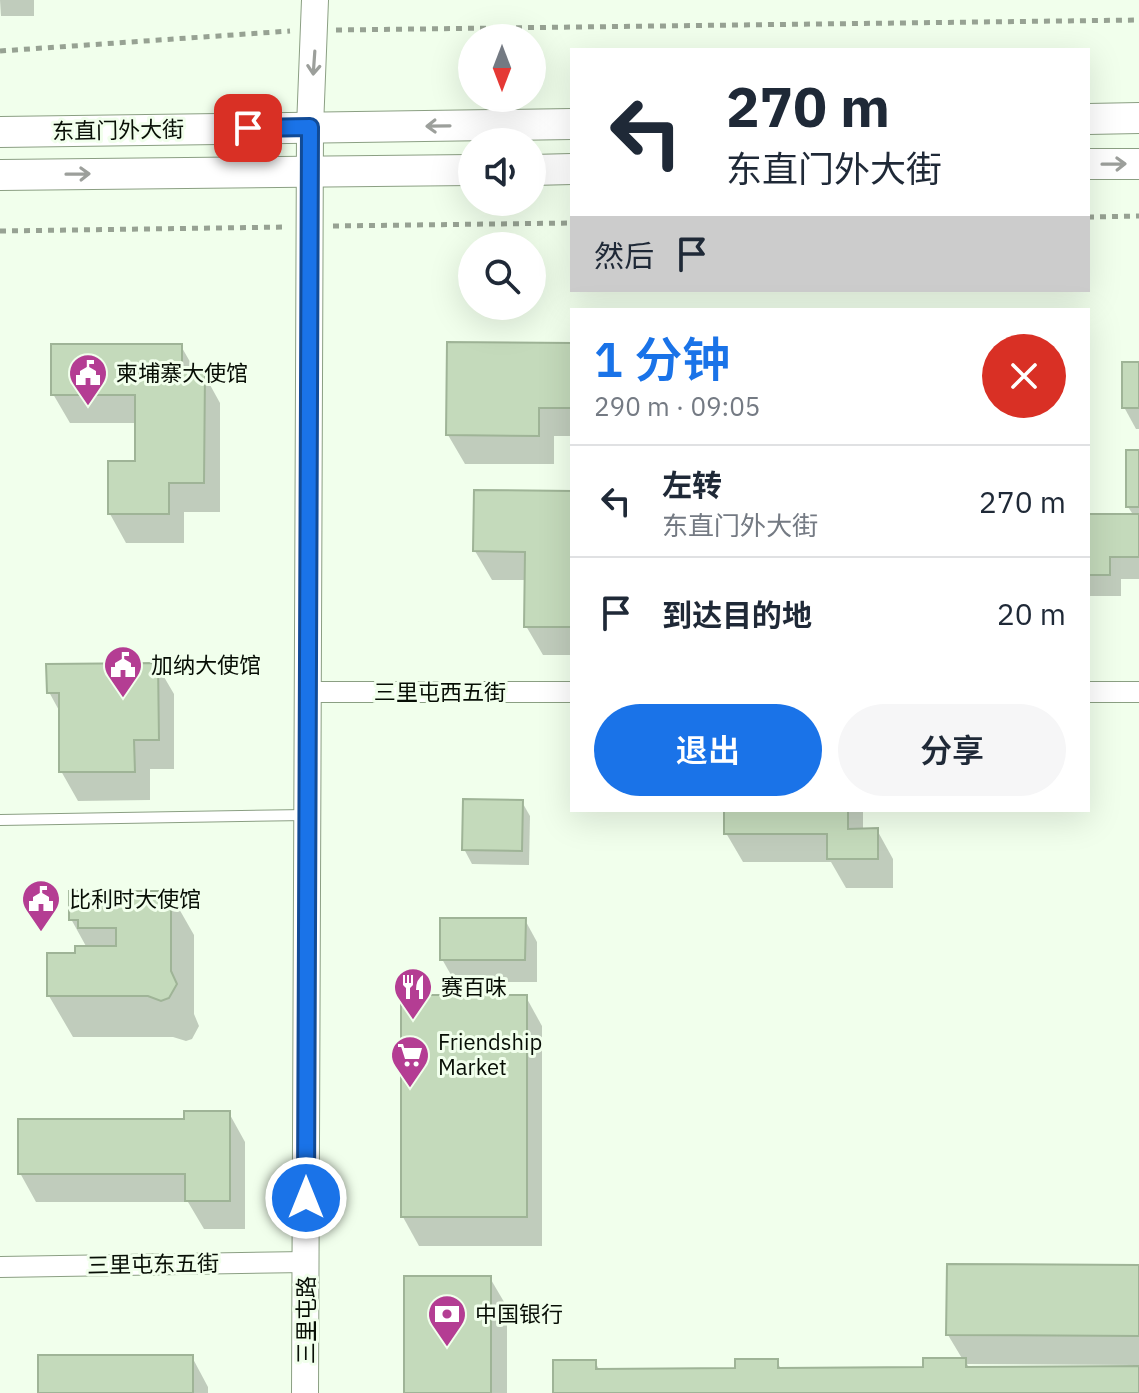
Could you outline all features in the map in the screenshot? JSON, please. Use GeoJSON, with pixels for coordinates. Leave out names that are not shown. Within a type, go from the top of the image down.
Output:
{"type":"FeatureCollection","features":[{"type":"Feature","properties":{"kind":"main road"},"geometry":{"type":"LineString","coordinates":[[1090,119],[1139,118]]}},
{"type":"Feature","properties":{"kind":"main road","name":"东直门外大街"},"geometry":{"type":"LineString","coordinates":[[0,132],[570,124]]}},
{"type":"Feature","properties":{"kind":"main road"},"geometry":{"type":"LineString","coordinates":[[1090,164],[1139,164]]}},
{"type":"Feature","properties":{"kind":"main road"},"geometry":{"type":"LineString","coordinates":[[546,170],[570,169]]}},
{"type":"Feature","properties":{"kind":"main road","name":"东直门外大街"},"geometry":{"type":"LineString","coordinates":[[0,175],[458,170]]}},
{"type":"Feature","properties":{"kind":"street","name":"三里屯路"},"geometry":{"type":"LineString","coordinates":[[305,1393],[310,127],[315,0]]}},
{"type":"Feature","properties":{"kind":"street","name":"三里屯西五街"},"geometry":{"type":"LineString","coordinates":[[308,692],[570,692]]}},
{"type":"Feature","properties":{"kind":"street"},"geometry":{"type":"LineString","coordinates":[[1090,692],[1139,692]]}},
{"type":"Feature","properties":{"kind":"street","name":"三里屯东五街"},"geometry":{"type":"LineString","coordinates":[[0,1267],[306,1262]]}},
{"type":"Feature","properties":{"kind":"lane"},"geometry":{"type":"LineString","coordinates":[[0,820],[308,815]]}},
{"type":"Feature","properties":{"kind":"path"},"geometry":{"type":"LineString","coordinates":[[0,51],[316,30],[1139,20]]}},
{"type":"Feature","properties":{"kind":"path"},"geometry":{"type":"LineString","coordinates":[[1090,217],[1139,216]]}},
{"type":"Feature","properties":{"kind":"building"},"geometry":{"type":"Polygon","coordinates":[[[447,342],[570,343],[570,408],[539,408],[539,436],[446,435],[447,342]]]}},
{"type":"Feature","properties":{"kind":"building"},"geometry":{"type":"Polygon","coordinates":[[[51,344],[182,344],[182,372],[205,372],[204,483],[169,483],[169,514],[108,514],[108,461],[135,461],[135,395],[51,395],[51,344]]]}},
{"type":"Feature","properties":{"kind":"building"},"geometry":{"type":"Polygon","coordinates":[[[1122,362],[1139,362],[1139,408],[1122,408],[1122,362]]]}},
{"type":"Feature","properties":{"kind":"building"},"geometry":{"type":"Polygon","coordinates":[[[1126,450],[1139,450],[1139,507],[1126,507],[1126,450]]]}},
{"type":"Feature","properties":{"kind":"building"},"geometry":{"type":"Polygon","coordinates":[[[474,490],[570,491],[570,627],[524,627],[525,552],[473,551],[474,490]]]}},
{"type":"Feature","properties":{"kind":"building"},"geometry":{"type":"Polygon","coordinates":[[[1090,514],[1139,514],[1139,557],[1110,557],[1110,575],[1090,575],[1090,514]]]}},
{"type":"Feature","properties":{"kind":"building"},"geometry":{"type":"Polygon","coordinates":[[[158,663],[159,740],[134,740],[135,772],[59,772],[59,693],[47,693],[46,664],[158,663]]]}},
{"type":"Feature","properties":{"kind":"building"},"geometry":{"type":"Polygon","coordinates":[[[463,799],[523,800],[522,851],[462,850],[463,799]]]}},
{"type":"Feature","properties":{"kind":"building"},"geometry":{"type":"Polygon","coordinates":[[[724,812],[848,812],[848,829],[878,828],[878,859],[827,859],[827,834],[724,834],[724,812]]]}},
{"type":"Feature","properties":{"kind":"building"},"geometry":{"type":"Polygon","coordinates":[[[69,891],[171,891],[171,971],[177,984],[169,998],[161,1001],[148,996],[47,996],[47,953],[75,953],[75,946],[116,946],[116,928],[78,928],[78,920],[69,920],[69,891]]]}},
{"type":"Feature","properties":{"kind":"building"},"geometry":{"type":"Polygon","coordinates":[[[440,918],[526,918],[525,960],[440,960],[440,918]]]}},
{"type":"Feature","properties":{"kind":"building"},"geometry":{"type":"Polygon","coordinates":[[[401,995],[527,995],[527,1217],[401,1217],[401,995]]]}},
{"type":"Feature","properties":{"kind":"building"},"geometry":{"type":"Polygon","coordinates":[[[184,1111],[230,1111],[230,1201],[185,1201],[185,1174],[18,1174],[18,1119],[184,1119],[184,1111]]]}},
{"type":"Feature","properties":{"kind":"building"},"geometry":{"type":"Polygon","coordinates":[[[947,1264],[1139,1265],[1139,1336],[946,1335],[947,1264]]]}},
{"type":"Feature","properties":{"kind":"building"},"geometry":{"type":"Polygon","coordinates":[[[404,1276],[491,1276],[491,1393],[404,1393],[404,1276]]]}},
{"type":"Feature","properties":{"kind":"building"},"geometry":{"type":"Polygon","coordinates":[[[38,1355],[193,1355],[193,1393],[38,1393],[38,1355]]]}},
{"type":"Feature","properties":{"kind":"building"},"geometry":{"type":"Polygon","coordinates":[[[923,1358],[966,1358],[966,1367],[1139,1366],[1139,1393],[553,1393],[553,1360],[596,1360],[596,1369],[735,1368],[735,1359],[778,1359],[778,1368],[923,1367],[923,1358]]]}},
{"type":"Feature","properties":{"kind":"place","name":"柬埔寨大使馆"},"geometry":{"type":"Point","coordinates":[88,407]}},
{"type":"Feature","properties":{"kind":"place","name":"加纳大使馆"},"geometry":{"type":"Point","coordinates":[123,699]}},
{"type":"Feature","properties":{"kind":"place","name":"比利时大使馆"},"geometry":{"type":"Point","coordinates":[41,933]}},
{"type":"Feature","properties":{"kind":"place","name":"赛百味"},"geometry":{"type":"Point","coordinates":[413,1021]}},
{"type":"Feature","properties":{"kind":"place","name":"Friendship Market"},"geometry":{"type":"Point","coordinates":[410,1089]}},
{"type":"Feature","properties":{"kind":"place","name":"中国银行"},"geometry":{"type":"Point","coordinates":[447,1348]}},
{"type":"Feature","properties":{"kind":"route"},"geometry":{"type":"LineString","coordinates":[[248,128],[310,127],[306,1198]]}}]}
